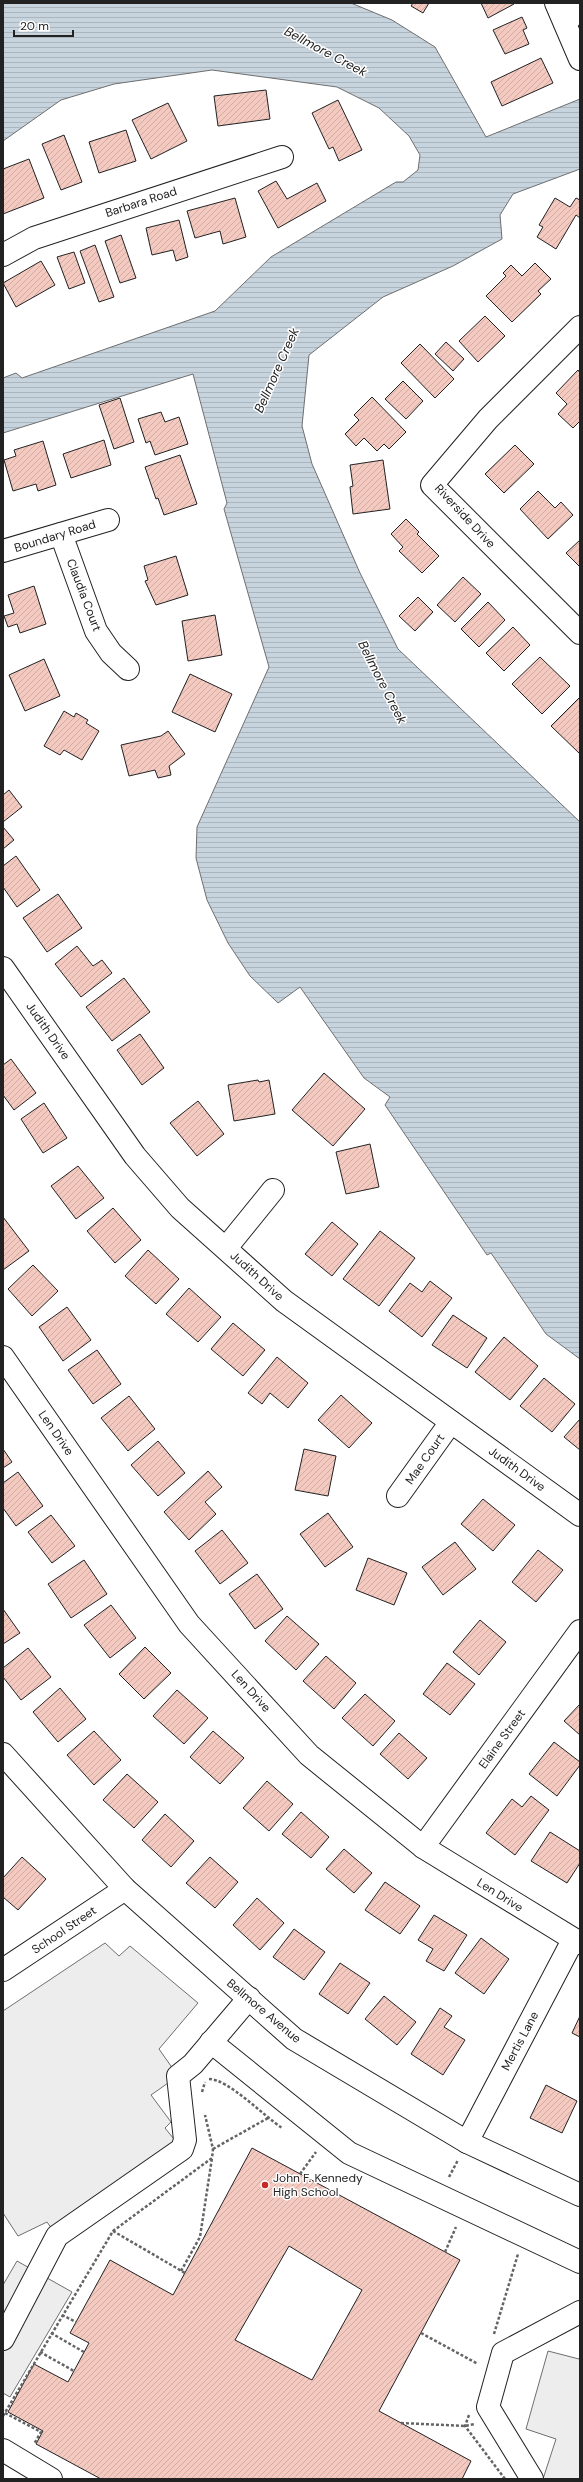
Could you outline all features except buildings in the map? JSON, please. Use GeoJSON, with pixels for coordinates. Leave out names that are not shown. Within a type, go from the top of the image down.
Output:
{"type":"FeatureCollection","features":[{"type":"Feature","properties":{"kind":"street"},"geometry":{"type":"LineString","coordinates":[[556,3],[580,59]]}},
{"type":"Feature","properties":{"kind":"street"},"geometry":{"type":"LineString","coordinates":[[565,23],[580,8]]}},
{"type":"Feature","properties":{"kind":"street","name":"Barbara Road"},"geometry":{"type":"LineString","coordinates":[[3,255],[34,238],[282,157]]}},
{"type":"Feature","properties":{"kind":"street","name":"Riverside Drive"},"geometry":{"type":"LineString","coordinates":[[580,327],[488,419],[432,485],[580,633]]}},
{"type":"Feature","properties":{"kind":"street","name":"Boundary Road"},"geometry":{"type":"LineString","coordinates":[[3,551],[108,520]]}},
{"type":"Feature","properties":{"kind":"street","name":"Claudia Court"},"geometry":{"type":"LineString","coordinates":[[61,534],[96,631],[111,653],[128,669]]}},
{"type":"Feature","properties":{"kind":"street","name":"Judith Drive"},"geometry":{"type":"LineString","coordinates":[[3,968],[135,1156],[180,1208],[284,1301],[580,1515]]}},
{"type":"Feature","properties":{"kind":"street"},"geometry":{"type":"LineString","coordinates":[[226,1248],[273,1190]]}},
{"type":"Feature","properties":{"kind":"street","name":"Len Drive"},"geometry":{"type":"LineString","coordinates":[[3,1357],[189,1624],[309,1755],[423,1848],[577,1941]]}},
{"type":"Feature","properties":{"kind":"street","name":"Mae Court"},"geometry":{"type":"LineString","coordinates":[[398,1496],[451,1422]]}},
{"type":"Feature","properties":{"kind":"street","name":"Elaine Street"},"geometry":{"type":"LineString","coordinates":[[423,1848],[580,1631]]}},
{"type":"Feature","properties":{"kind":"street","name":"Bellmore Avenue"},"geometry":{"type":"LineString","coordinates":[[3,1754],[125,1889],[294,2038],[463,2150],[580,2195]]}},
{"type":"Feature","properties":{"kind":"street","name":"School Street"},"geometry":{"type":"LineString","coordinates":[[3,1970],[125,1889]]}},
{"type":"Feature","properties":{"kind":"street","name":"Mertis Lane"},"geometry":{"type":"LineString","coordinates":[[463,2150],[577,1941]]}},
{"type":"Feature","properties":{"kind":"street"},"geometry":{"type":"LineString","coordinates":[[3,2339],[57,2236],[182,2149],[185,2140],[178,2076],[193,2064],[249,1998]]}},
{"type":"Feature","properties":{"kind":"street"},"geometry":{"type":"LineString","coordinates":[[211,2042],[349,2153],[580,2262]]}},
{"type":"Feature","properties":{"kind":"street"},"geometry":{"type":"LineString","coordinates":[[532,2479],[488,2407],[503,2353],[580,2312]]}},
{"type":"Feature","properties":{"kind":"street"},"geometry":{"type":"LineString","coordinates":[[3,2450],[51,2479]]}},
{"type":"Feature","properties":{"kind":"path"},"geometry":{"type":"LineString","coordinates":[[202,2095],[205,2081],[209,2078],[216,2079],[284,2130]]}},
{"type":"Feature","properties":{"kind":"path"},"geometry":{"type":"LineString","coordinates":[[181,2271],[200,2237],[212,2158],[213,2149],[204,2109]]}},
{"type":"Feature","properties":{"kind":"path"},"geometry":{"type":"LineString","coordinates":[[213,2149],[268,2118]]}},
{"type":"Feature","properties":{"kind":"path"},"geometry":{"type":"LineString","coordinates":[[310,2147],[323,2155]]}},
{"type":"Feature","properties":{"kind":"path"},"geometry":{"type":"LineString","coordinates":[[447,2182],[463,2150]]}},
{"type":"Feature","properties":{"kind":"path"},"geometry":{"type":"LineString","coordinates":[[300,2174],[316,2151]]}},
{"type":"Feature","properties":{"kind":"path"},"geometry":{"type":"LineString","coordinates":[[23,2462],[41,2432],[4,2414],[113,2231],[212,2158]]}},
{"type":"Feature","properties":{"kind":"path"},"geometry":{"type":"LineString","coordinates":[[450,2224],[464,2230]]}},
{"type":"Feature","properties":{"kind":"path"},"geometry":{"type":"LineString","coordinates":[[445,2252],[457,2227]]}},
{"type":"Feature","properties":{"kind":"path"},"geometry":{"type":"LineString","coordinates":[[113,2231],[185,2273]]}},
{"type":"Feature","properties":{"kind":"path"},"geometry":{"type":"LineString","coordinates":[[511,2252],[525,2258]]}},
{"type":"Feature","properties":{"kind":"path"},"geometry":{"type":"LineString","coordinates":[[62,2315],[76,2322]]}},
{"type":"Feature","properties":{"kind":"path"},"geometry":{"type":"LineString","coordinates":[[421,2332],[483,2368]]}},
{"type":"Feature","properties":{"kind":"path"},"geometry":{"type":"LineString","coordinates":[[51,2333],[84,2352]]}},
{"type":"Feature","properties":{"kind":"path"},"geometry":{"type":"LineString","coordinates":[[40,2352],[74,2371]]}},
{"type":"Feature","properties":{"kind":"path"},"geometry":{"type":"LineString","coordinates":[[401,2423],[465,2426],[478,2423]]}},
{"type":"Feature","properties":{"kind":"shaded area"},"geometry":{"type":"Polygon","coordinates":[[[105,1943],[119,1956],[130,1946],[198,2003],[159,2049],[178,2076],[151,2095],[171,2122],[165,2128],[182,2149],[57,2236],[47,2222],[18,2236],[3,2213],[3,2011],[105,1943]]]}},
{"type":"Feature","properties":{"kind":"shaded area"},"geometry":{"type":"Polygon","coordinates":[[[17,2261],[72,2292],[10,2397],[3,2393],[3,2285],[17,2261]]]}},
{"type":"Feature","properties":{"kind":"shaded area"},"geometry":{"type":"Polygon","coordinates":[[[548,2351],[579,2359],[580,2356],[580,2479],[543,2479],[556,2439],[526,2429],[548,2351]]]}},
{"type":"Feature","properties":{"kind":"water","name":"Bellmore Creek"},"geometry":{"type":"Polygon","coordinates":[[[3,3],[351,3],[392,20],[435,47],[486,137],[580,99],[580,169],[513,194],[500,215],[502,239],[453,266],[383,297],[309,355],[302,426],[312,464],[360,573],[398,649],[580,822],[580,1359],[546,1334],[491,1253],[487,1255],[385,1105],[390,1097],[364,1078],[300,987],[278,1003],[250,976],[228,943],[207,900],[196,858],[197,827],[269,667],[224,509],[227,503],[193,374],[3,433],[3,378],[16,373],[22,378],[215,311],[271,257],[396,182],[403,182],[418,170],[420,155],[409,136],[379,108],[337,87],[212,70],[114,84],[61,100],[3,141],[3,3]]]}},
{"type":"Feature","properties":{"kind":"place","name":"John F. Kennedy High School"},"geometry":{"type":"Point","coordinates":[265,2185]}}]}
